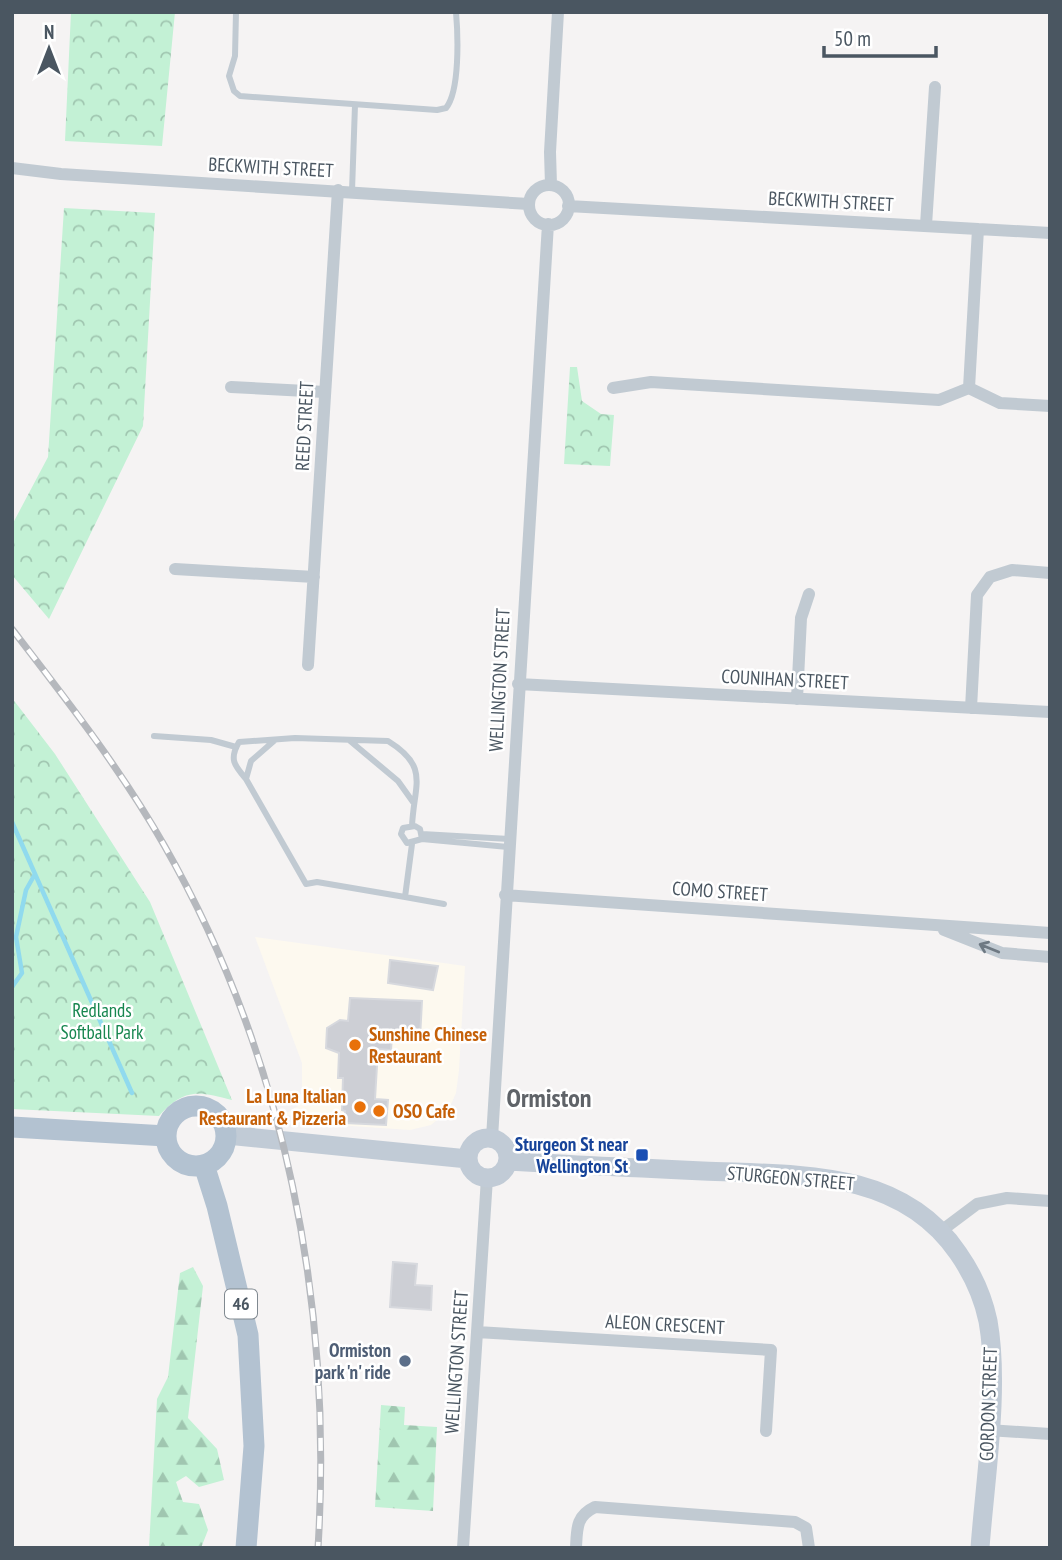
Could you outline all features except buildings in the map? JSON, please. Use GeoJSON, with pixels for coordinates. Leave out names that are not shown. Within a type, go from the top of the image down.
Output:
{"type":"FeatureCollection","features":[{"type":"Feature","properties":{"kind":"main road"},"geometry":{"type":"LineString","coordinates":[[195,1106],[217,1114],[227,1135],[220,1154],[204,1165],[186,1164],[178,1160],[167,1145],[166,1136],[174,1115],[195,1106]]}},
{"type":"Feature","properties":{"kind":"main road"},"geometry":{"type":"LineString","coordinates":[[12,1127],[166,1136]]}},
{"type":"Feature","properties":{"kind":"main road","name":"46"},"geometry":{"type":"LineString","coordinates":[[204,1165],[218,1206],[248,1335],[254,1446],[246,1548]]}},
{"type":"Feature","properties":{"kind":"street"},"geometry":{"type":"LineString","coordinates":[[551,185],[550,152],[558,12]]}},
{"type":"Feature","properties":{"kind":"street"},"geometry":{"type":"LineString","coordinates":[[926,225],[935,87]]}},
{"type":"Feature","properties":{"kind":"street","name":"BECKWITH STREET"},"geometry":{"type":"LineString","coordinates":[[12,168],[61,174],[529,204]]}},
{"type":"Feature","properties":{"kind":"street"},"geometry":{"type":"LineString","coordinates":[[551,185],[564,192],[568,206],[562,219],[548,224],[534,218],[529,204],[536,190],[551,185]]}},
{"type":"Feature","properties":{"kind":"street","name":"REED STREET"},"geometry":{"type":"LineString","coordinates":[[309,665],[338,190]]}},
{"type":"Feature","properties":{"kind":"street","name":"BECKWITH STREET"},"geometry":{"type":"LineString","coordinates":[[568,206],[1050,233]]}},
{"type":"Feature","properties":{"kind":"street","name":"WELLINGTON STREET"},"geometry":{"type":"LineString","coordinates":[[492,1139],[508,843],[548,224]]}},
{"type":"Feature","properties":{"kind":"street"},"geometry":{"type":"LineString","coordinates":[[969,388],[978,229]]}},
{"type":"Feature","properties":{"kind":"street"},"geometry":{"type":"LineString","coordinates":[[613,388],[651,382],[939,400],[969,388],[1000,403],[1050,406]]}},
{"type":"Feature","properties":{"kind":"street"},"geometry":{"type":"LineString","coordinates":[[231,387],[325,392]]}},
{"type":"Feature","properties":{"kind":"street"},"geometry":{"type":"LineString","coordinates":[[175,569],[314,577]]}},
{"type":"Feature","properties":{"kind":"street"},"geometry":{"type":"LineString","coordinates":[[971,708],[977,595],[990,577],[1012,570],[1050,573]]}},
{"type":"Feature","properties":{"kind":"street"},"geometry":{"type":"LineString","coordinates":[[797,699],[801,618],[809,594]]}},
{"type":"Feature","properties":{"kind":"street","name":"COUNIHAN STREET"},"geometry":{"type":"LineString","coordinates":[[518,684],[1050,712]]}},
{"type":"Feature","properties":{"kind":"street","name":"COMO STREET"},"geometry":{"type":"LineString","coordinates":[[505,895],[1050,933]]}},
{"type":"Feature","properties":{"kind":"street","name":"COMO STREET"},"geometry":{"type":"LineString","coordinates":[[931,925],[1002,953],[1050,957]]}},
{"type":"Feature","properties":{"kind":"street"},"geometry":{"type":"LineString","coordinates":[[227,1135],[468,1159]]}},
{"type":"Feature","properties":{"kind":"street"},"geometry":{"type":"LineString","coordinates":[[492,1139],[505,1147],[508,1161],[501,1174],[487,1178],[474,1172],[468,1159],[475,1143],[492,1139]]}},
{"type":"Feature","properties":{"kind":"street","name":"STURGEON STREET"},"geometry":{"type":"LineString","coordinates":[[508,1161],[833,1178],[888,1194],[910,1205],[941,1231]]}},
{"type":"Feature","properties":{"kind":"street","name":"WELLINGTON STREET"},"geometry":{"type":"LineString","coordinates":[[463,1548],[487,1178]]}},
{"type":"Feature","properties":{"kind":"street"},"geometry":{"type":"LineString","coordinates":[[941,1231],[977,1203],[1007,1198],[1050,1201]]}},
{"type":"Feature","properties":{"kind":"street","name":"GORDON STREET"},"geometry":{"type":"LineString","coordinates":[[941,1231],[965,1263],[988,1320],[992,1367],[980,1548]]}},
{"type":"Feature","properties":{"kind":"street","name":"ALEON CRESCENT"},"geometry":{"type":"LineString","coordinates":[[477,1332],[771,1350],[766,1431]]}},
{"type":"Feature","properties":{"kind":"street"},"geometry":{"type":"LineString","coordinates":[[988,1430],[1050,1434]]}},
{"type":"Feature","properties":{"kind":"street"},"geometry":{"type":"LineString","coordinates":[[576,1548],[578,1523],[583,1513],[595,1507],[795,1522],[806,1528],[809,1548]]}},
{"type":"Feature","properties":{"kind":"lane"},"geometry":{"type":"LineString","coordinates":[[236,12],[235,56],[229,76],[234,91],[240,96],[355,105],[446,108],[455,78],[456,12]]}},
{"type":"Feature","properties":{"kind":"lane"},"geometry":{"type":"LineString","coordinates":[[352,191],[355,105]]}},
{"type":"Feature","properties":{"kind":"lane"},"geometry":{"type":"LineString","coordinates":[[154,736],[211,740],[236,747]]}},
{"type":"Feature","properties":{"kind":"lane"},"geometry":{"type":"LineString","coordinates":[[422,837],[412,826],[418,784],[417,767],[401,749],[388,741],[278,739],[239,742],[236,747],[233,764],[246,779],[306,884],[317,882],[444,904]]}},
{"type":"Feature","properties":{"kind":"lane"},"geometry":{"type":"LineString","coordinates":[[246,779],[251,761],[262,748],[278,739]]}},
{"type":"Feature","properties":{"kind":"lane"},"geometry":{"type":"LineString","coordinates":[[347,739],[398,781],[414,803]]}},
{"type":"Feature","properties":{"kind":"lane"},"geometry":{"type":"LineString","coordinates":[[412,826],[403,828],[401,835],[402,841],[412,844]]}},
{"type":"Feature","properties":{"kind":"lane"},"geometry":{"type":"LineString","coordinates":[[405,897],[412,844],[422,837],[508,843]]}},
{"type":"Feature","properties":{"kind":"shaded area"},"geometry":{"type":"Polygon","coordinates":[[[255,937],[465,966],[459,1070],[456,1093],[448,1111],[431,1125],[410,1130],[337,1125],[335,1119],[283,1115],[298,1106],[302,1098],[302,1063],[255,937]]]}},
{"type":"Feature","properties":{"kind":"green space"},"geometry":{"type":"Polygon","coordinates":[[[71,12],[175,12],[162,146],[65,141],[71,12]]]}},
{"type":"Feature","properties":{"kind":"green space"},"geometry":{"type":"Polygon","coordinates":[[[64,208],[155,213],[143,426],[49,619],[12,575],[12,525],[48,457],[64,208]]]}},
{"type":"Feature","properties":{"kind":"green space"},"geometry":{"type":"Polygon","coordinates":[[[570,367],[577,367],[582,401],[601,414],[614,415],[610,466],[564,464],[570,367]]]}},
{"type":"Feature","properties":{"kind":"green space","name":"Redlands Softball Park"},"geometry":{"type":"Polygon","coordinates":[[[12,698],[55,754],[150,902],[232,1100],[192,1094],[176,1100],[159,1116],[12,1109],[12,698]]]}},
{"type":"Feature","properties":{"kind":"green space"},"geometry":{"type":"Polygon","coordinates":[[[193,1267],[203,1286],[188,1418],[217,1449],[224,1480],[199,1487],[186,1476],[176,1482],[183,1502],[199,1504],[208,1530],[201,1548],[149,1548],[157,1399],[168,1377],[180,1273],[193,1267]]]}},
{"type":"Feature","properties":{"kind":"green space"},"geometry":{"type":"Polygon","coordinates":[[[381,1405],[405,1407],[404,1425],[437,1427],[433,1511],[375,1507],[381,1405]]]}},
{"type":"Feature","properties":{"kind":"waterway"},"geometry":{"type":"LineString","coordinates":[[12,822],[132,1093]]}},
{"type":"Feature","properties":{"kind":"waterway"},"geometry":{"type":"LineString","coordinates":[[12,987],[22,973],[16,937],[26,890],[35,874]]}},
{"type":"Feature","properties":{"kind":"railway"},"geometry":{"type":"LineString","coordinates":[[12,629],[92,734],[147,816],[206,926],[242,1011],[270,1097],[292,1185],[308,1275],[317,1366],[321,1457],[318,1548]]}},
{"type":"Feature","properties":{"kind":"place","name":"Sunshine Chinese Restaurant"},"geometry":{"type":"Point","coordinates":[355,1045]}},
{"type":"Feature","properties":{"kind":"place","name":"La Luna Italian Restaurant & Pizzeria"},"geometry":{"type":"Point","coordinates":[360,1107]}},
{"type":"Feature","properties":{"kind":"place","name":"OSO Cafe"},"geometry":{"type":"Point","coordinates":[379,1111]}},
{"type":"Feature","properties":{"kind":"place","name":"Sturgeon St near Wellington St"},"geometry":{"type":"Point","coordinates":[642,1155]}},
{"type":"Feature","properties":{"kind":"place","name":"Ormiston park 'n' ride"},"geometry":{"type":"Point","coordinates":[405,1361]}},
{"type":"Feature","properties":{"kind":"district","name":"Ormiston"},"geometry":{"type":"Point","coordinates":[549,1098]}}]}
